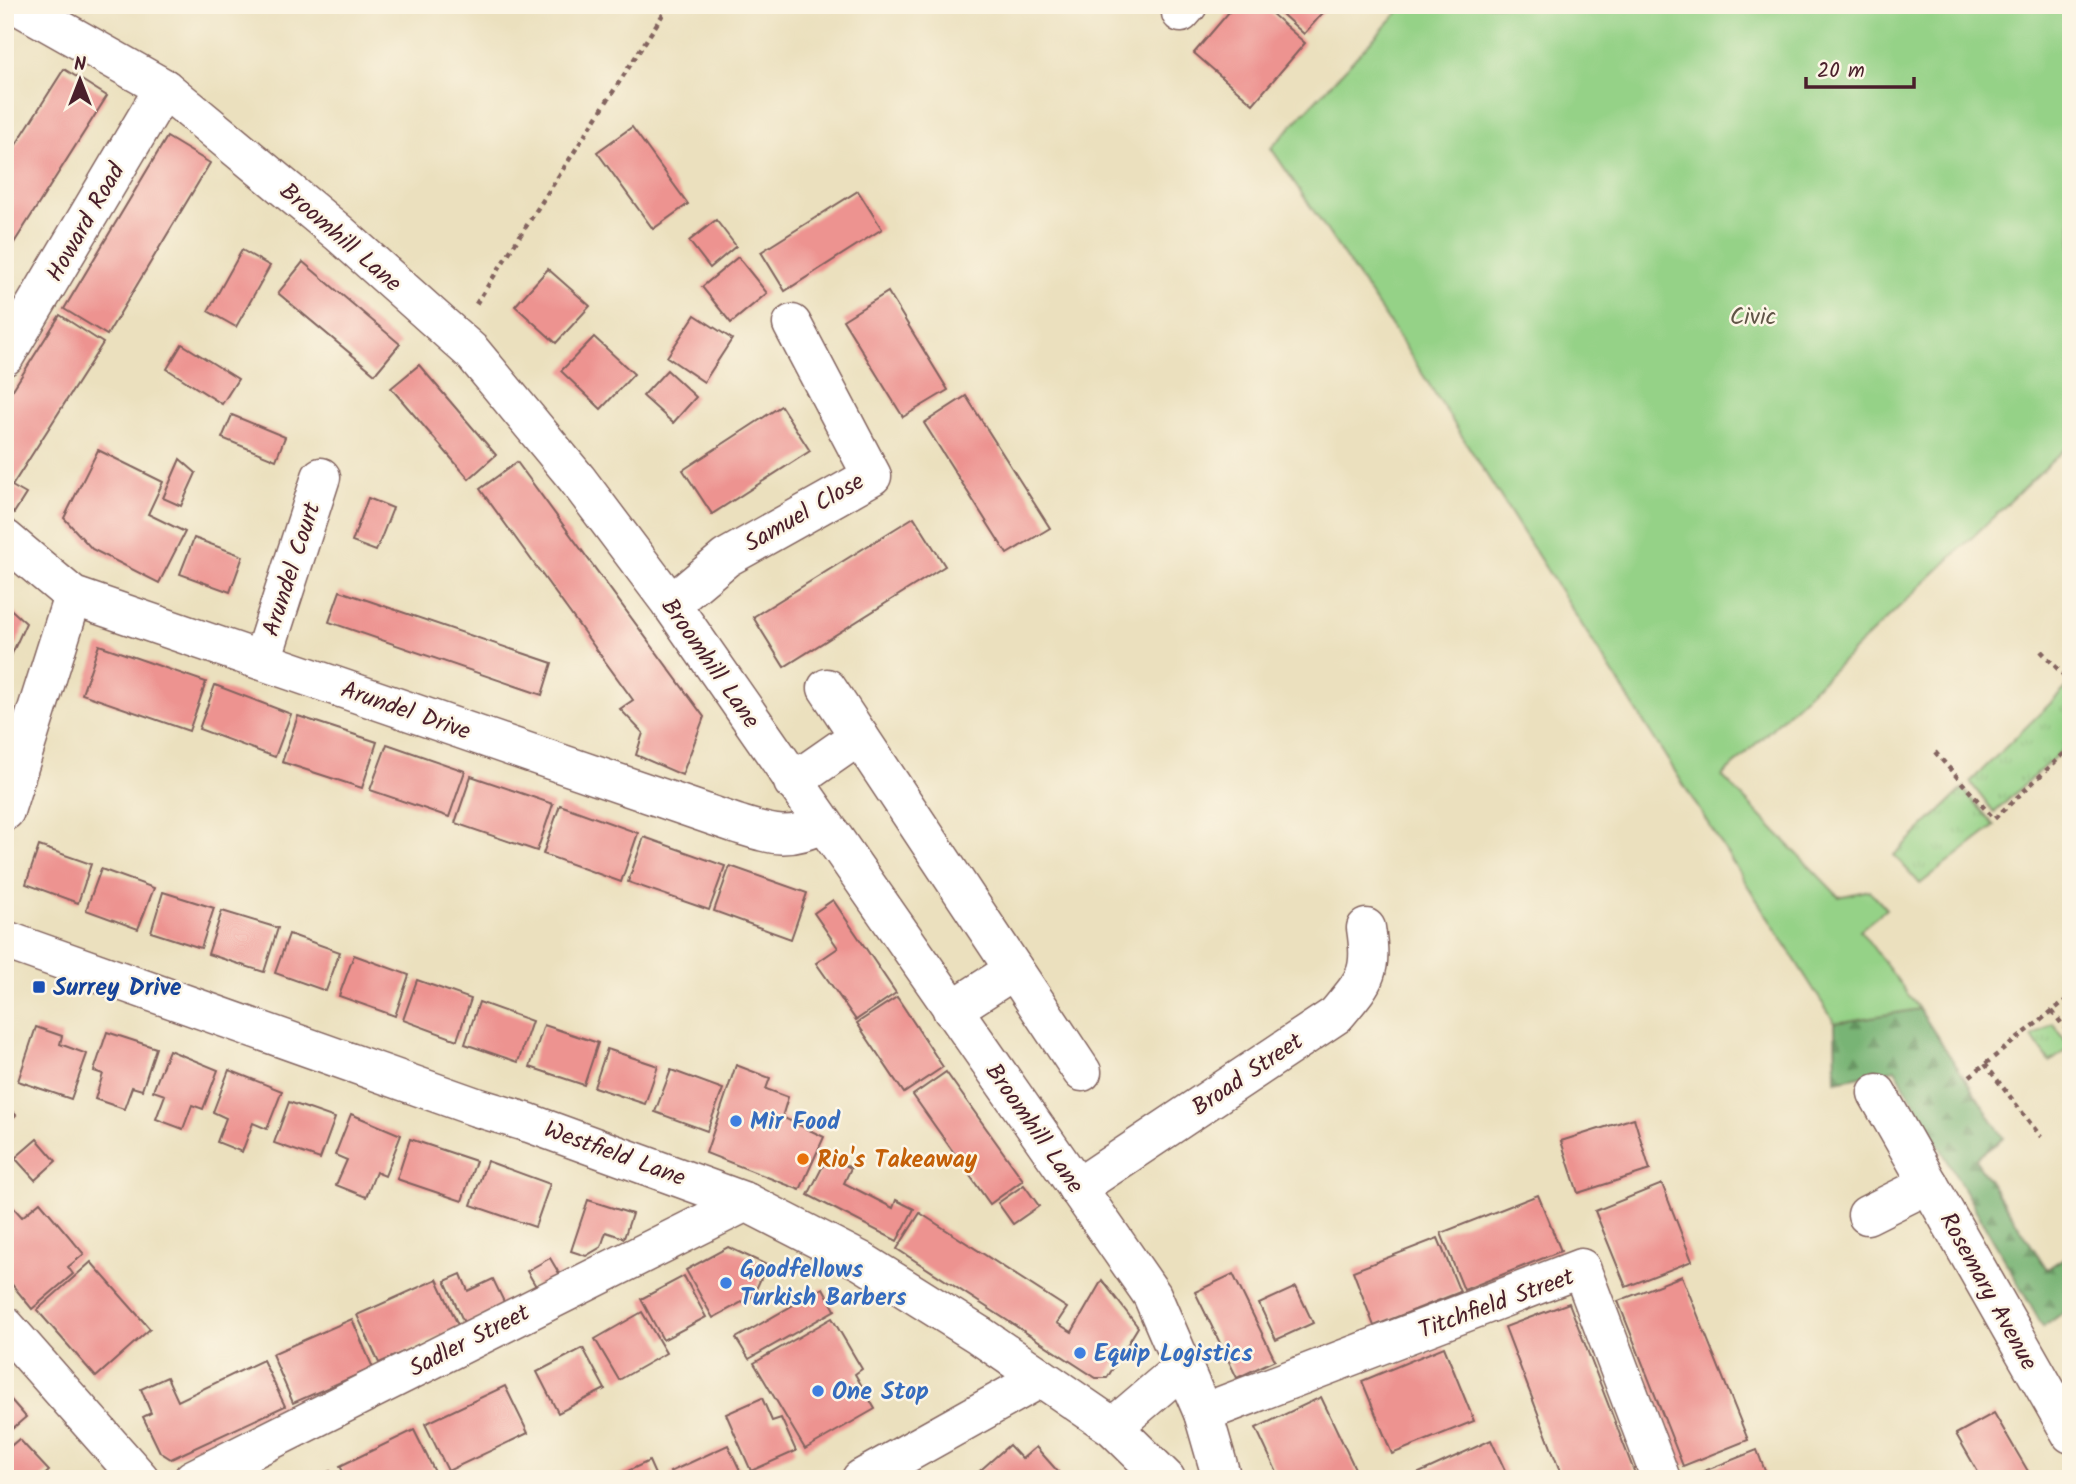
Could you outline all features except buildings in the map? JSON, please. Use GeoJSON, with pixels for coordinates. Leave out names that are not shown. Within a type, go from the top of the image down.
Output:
{"type":"FeatureCollection","features":[{"type":"Feature","properties":{"kind":"street","name":"Broomhill Lane"},"geometry":{"type":"LineString","coordinates":[[29,8],[164,88],[339,233],[472,352],[578,479],[671,604],[1152,1295],[1203,1413],[1222,1479]]}},
{"type":"Feature","properties":{"kind":"street","name":"Howard Road"},"geometry":{"type":"LineString","coordinates":[[5,356],[164,88]]}},
{"type":"Feature","properties":{"kind":"street","name":"Samuel Close"},"geometry":{"type":"LineString","coordinates":[[671,604],[726,558],[872,476],[792,324]]}},
{"type":"Feature","properties":{"kind":"street","name":"Arundel Court"},"geometry":{"type":"LineString","coordinates":[[262,660],[321,477]]}},
{"type":"Feature","properties":{"kind":"street","name":"Arundel Drive"},"geometry":{"type":"LineString","coordinates":[[5,539],[73,596],[758,830],[779,836],[801,834],[822,824]]}},
{"type":"Feature","properties":{"kind":"street"},"geometry":{"type":"LineString","coordinates":[[5,811],[73,596]]}},
{"type":"Feature","properties":{"kind":"street"},"geometry":{"type":"LineString","coordinates":[[827,688],[1082,1072]]}},
{"type":"Feature","properties":{"kind":"street"},"geometry":{"type":"LineString","coordinates":[[793,782],[859,736]]}},
{"type":"Feature","properties":{"kind":"street","name":"Broad Street"},"geometry":{"type":"LineString","coordinates":[[1077,1188],[1336,1015],[1362,984],[1371,959],[1366,928]]}},
{"type":"Feature","properties":{"kind":"street","name":"Westfield Lane"},"geometry":{"type":"LineString","coordinates":[[5,940],[476,1107],[542,1127],[746,1202],[862,1261],[979,1335],[1113,1427],[1166,1479]]}},
{"type":"Feature","properties":{"kind":"street"},"geometry":{"type":"LineString","coordinates":[[952,1010],[1014,970]]}},
{"type":"Feature","properties":{"kind":"street","name":"Rosemary Avenue"},"geometry":{"type":"LineString","coordinates":[[1877,1093],[2071,1434]]}},
{"type":"Feature","properties":{"kind":"street","name":"Rosemary Avenue"},"geometry":{"type":"LineString","coordinates":[[1867,1215],[1929,1184]]}},
{"type":"Feature","properties":{"kind":"street","name":"Sadler Street"},"geometry":{"type":"LineString","coordinates":[[193,1479],[746,1202]]}},
{"type":"Feature","properties":{"kind":"street","name":"Titchfield Street"},"geometry":{"type":"LineString","coordinates":[[1203,1413],[1580,1268],[1661,1479]]}},
{"type":"Feature","properties":{"kind":"street"},"geometry":{"type":"LineString","coordinates":[[5,1326],[140,1479]]}},
{"type":"Feature","properties":{"kind":"street"},"geometry":{"type":"LineString","coordinates":[[1113,1427],[1183,1367]]}},
{"type":"Feature","properties":{"kind":"street"},"geometry":{"type":"LineString","coordinates":[[861,1479],[1041,1378]]}},
{"type":"Feature","properties":{"kind":"path"},"geometry":{"type":"LineString","coordinates":[[455,337],[669,5]]}},
{"type":"Feature","properties":{"kind":"path"},"geometry":{"type":"LineString","coordinates":[[2041,651],[2071,683]]}},
{"type":"Feature","properties":{"kind":"path"},"geometry":{"type":"LineString","coordinates":[[1935,752],[1994,819],[2071,747]]}},
{"type":"Feature","properties":{"kind":"path"},"geometry":{"type":"LineString","coordinates":[[1970,1076],[2071,996]]}},
{"type":"Feature","properties":{"kind":"path"},"geometry":{"type":"LineString","coordinates":[[2052,1011],[2071,1037]]}},
{"type":"Feature","properties":{"kind":"path"},"geometry":{"type":"LineString","coordinates":[[1985,1064],[2041,1136]]}},
{"type":"Feature","properties":{"kind":"green space","name":"Civic"},"geometry":{"type":"Polygon","coordinates":[[[1405,5],[2071,5],[2071,443],[1722,776],[1839,897],[1869,890],[1886,909],[1860,930],[1919,1009],[1835,1023],[1397,334],[1271,148],[1405,5]]]}},
{"type":"Feature","properties":{"kind":"green space"},"geometry":{"type":"Polygon","coordinates":[[[2068,686],[2071,742],[1994,813],[1970,782],[2068,686]]]}},
{"type":"Feature","properties":{"kind":"green space"},"geometry":{"type":"Polygon","coordinates":[[[1963,789],[1995,826],[1920,884],[1894,855],[1963,789]]]}},
{"type":"Feature","properties":{"kind":"green space"},"geometry":{"type":"Polygon","coordinates":[[[1919,1009],[2004,1138],[1975,1159],[2047,1269],[2071,1253],[2071,1307],[2043,1327],[1895,1069],[1836,1081],[1835,1023],[1919,1009]]]}},
{"type":"Feature","properties":{"kind":"green space"},"geometry":{"type":"Polygon","coordinates":[[[2053,1023],[2070,1047],[2050,1062],[2032,1037],[2053,1023]]]}},
{"type":"Feature","properties":{"kind":"place","name":"Surrey Drive"},"geometry":{"type":"Point","coordinates":[39,987]}},
{"type":"Feature","properties":{"kind":"place","name":"Mir Food"},"geometry":{"type":"Point","coordinates":[736,1121]}},
{"type":"Feature","properties":{"kind":"place","name":"Rio's Takeaway"},"geometry":{"type":"Point","coordinates":[803,1159]}},
{"type":"Feature","properties":{"kind":"place","name":"Goodfellows Turkish Barbers"},"geometry":{"type":"Point","coordinates":[726,1283]}},
{"type":"Feature","properties":{"kind":"place","name":"Equip Logistics"},"geometry":{"type":"Point","coordinates":[1080,1353]}},
{"type":"Feature","properties":{"kind":"place","name":"One Stop"},"geometry":{"type":"Point","coordinates":[818,1391]}}]}
